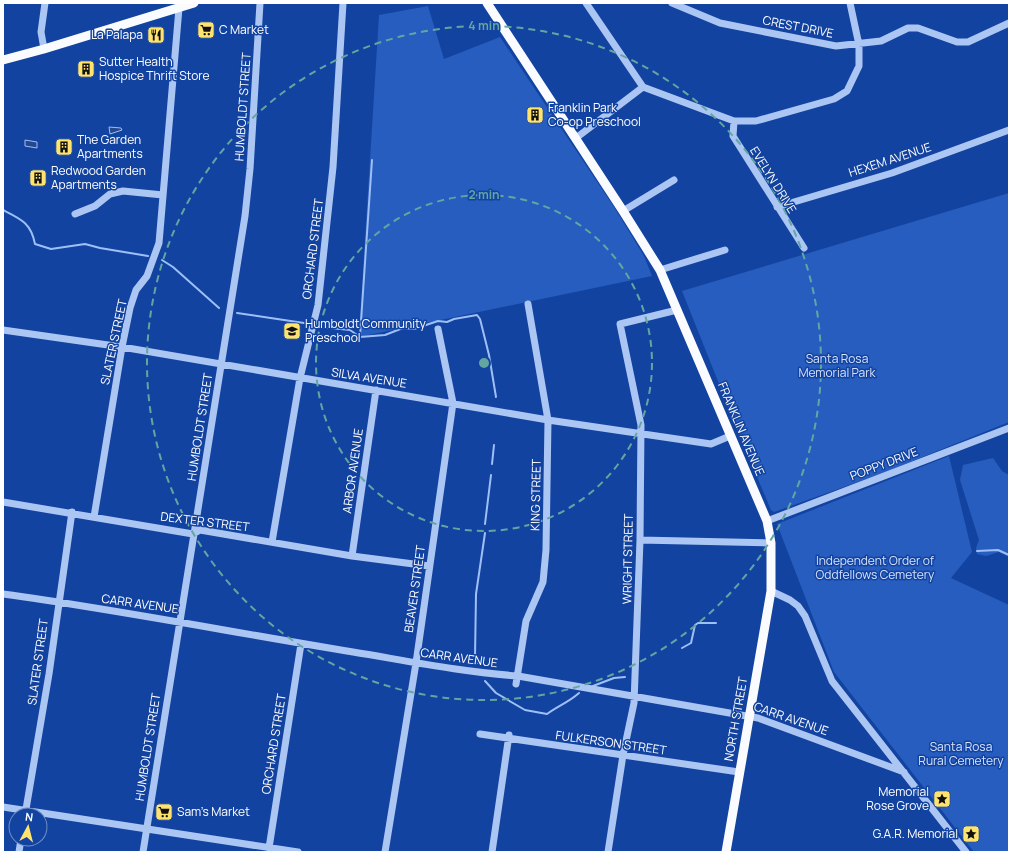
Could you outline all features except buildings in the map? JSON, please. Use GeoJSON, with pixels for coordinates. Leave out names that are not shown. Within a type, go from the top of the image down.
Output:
{"type":"FeatureCollection","features":[{"type":"Feature","properties":{"kind":"main road"},"geometry":{"type":"LineString","coordinates":[[3,60],[194,3]]}},
{"type":"Feature","properties":{"kind":"main road","name":"FRANKLIN AVENUE"},"geometry":{"type":"LineString","coordinates":[[487,3],[576,138],[660,270],[767,521],[771,543],[771,591]]}},
{"type":"Feature","properties":{"kind":"main road","name":"NORTH STREET"},"geometry":{"type":"LineString","coordinates":[[726,852],[771,591]]}},
{"type":"Feature","properties":{"kind":"street"},"geometry":{"type":"LineString","coordinates":[[44,49],[41,32],[45,3]]}},
{"type":"Feature","properties":{"kind":"street","name":"HUMBOLDT STREET"},"geometry":{"type":"LineString","coordinates":[[143,852],[245,216],[250,169],[260,3]]}},
{"type":"Feature","properties":{"kind":"street","name":"ORCHARD STREET"},"geometry":{"type":"LineString","coordinates":[[272,542],[300,378],[318,298],[334,167],[343,3]]}},
{"type":"Feature","properties":{"kind":"street"},"geometry":{"type":"LineString","coordinates":[[586,3],[643,87],[734,121],[756,121],[834,99],[847,91],[859,66],[859,44],[850,3]]}},
{"type":"Feature","properties":{"kind":"street","name":"CREST DRIVE"},"geometry":{"type":"LineString","coordinates":[[672,3],[720,23],[836,46],[882,41],[908,28],[918,28],[957,42],[968,42],[1009,23]]}},
{"type":"Feature","properties":{"kind":"street","name":"SLATER STREET"},"geometry":{"type":"LineString","coordinates":[[94,518],[122,347],[130,308],[136,290],[147,276],[157,252],[179,8]]}},
{"type":"Feature","properties":{"kind":"street"},"geometry":{"type":"LineString","coordinates":[[576,138],[643,87]]}},
{"type":"Feature","properties":{"kind":"street","name":"EVELYN DRIVE"},"geometry":{"type":"LineString","coordinates":[[734,121],[733,136],[804,248]]}},
{"type":"Feature","properties":{"kind":"street","name":"HEXEM AVENUE"},"geometry":{"type":"LineString","coordinates":[[777,207],[892,173],[1009,130]]}},
{"type":"Feature","properties":{"kind":"street"},"geometry":{"type":"LineString","coordinates":[[623,211],[674,180]]}},
{"type":"Feature","properties":{"kind":"street"},"geometry":{"type":"LineString","coordinates":[[75,214],[95,206],[110,194],[123,191],[163,195]]}},
{"type":"Feature","properties":{"kind":"street"},"geometry":{"type":"LineString","coordinates":[[660,270],[725,250]]}},
{"type":"Feature","properties":{"kind":"street","name":"KING STREET"},"geometry":{"type":"LineString","coordinates":[[516,684],[526,621],[543,582],[546,550],[548,420],[528,304]]}},
{"type":"Feature","properties":{"kind":"street","name":"WRIGHT STREET"},"geometry":{"type":"LineString","coordinates":[[608,852],[623,755],[635,696],[640,540],[641,425],[620,324],[677,310]]}},
{"type":"Feature","properties":{"kind":"street","name":"BEAVER STREET"},"geometry":{"type":"LineString","coordinates":[[385,852],[416,663],[453,403],[438,329]]}},
{"type":"Feature","properties":{"kind":"street","name":"SILVA AVENUE"},"geometry":{"type":"LineString","coordinates":[[3,330],[122,347],[548,420],[711,444],[730,436]]}},
{"type":"Feature","properties":{"kind":"street","name":"ARBOR AVENUE"},"geometry":{"type":"LineString","coordinates":[[352,556],[376,390]]}},
{"type":"Feature","properties":{"kind":"street","name":"POPPY DRIVE"},"geometry":{"type":"LineString","coordinates":[[767,521],[1009,428]]}},
{"type":"Feature","properties":{"kind":"street","name":"DEXTER STREET"},"geometry":{"type":"LineString","coordinates":[[3,502],[72,512],[94,518],[193,534],[200,530],[352,556],[429,566]]}},
{"type":"Feature","properties":{"kind":"street","name":"SLATER STREET"},"geometry":{"type":"LineString","coordinates":[[27,807],[49,674],[58,602],[72,512]]}},
{"type":"Feature","properties":{"kind":"street"},"geometry":{"type":"LineString","coordinates":[[640,540],[771,543]]}},
{"type":"Feature","properties":{"kind":"street"},"geometry":{"type":"LineString","coordinates":[[771,591],[790,600],[798,606],[805,616],[832,681],[966,852]]}},
{"type":"Feature","properties":{"kind":"street","name":"CARR AVENUE"},"geometry":{"type":"LineString","coordinates":[[3,594],[179,621],[301,644],[416,663],[488,674],[518,676],[760,718],[904,772]]}},
{"type":"Feature","properties":{"kind":"street","name":"ORCHARD STREET"},"geometry":{"type":"LineString","coordinates":[[269,848],[301,644]]}},
{"type":"Feature","properties":{"kind":"street","name":"FULKERSON STREET"},"geometry":{"type":"LineString","coordinates":[[480,734],[509,737],[739,772]]}},
{"type":"Feature","properties":{"kind":"street"},"geometry":{"type":"LineString","coordinates":[[492,852],[509,737]]}},
{"type":"Feature","properties":{"kind":"street"},"geometry":{"type":"LineString","coordinates":[[48,816],[298,852]]}},
{"type":"Feature","properties":{"kind":"green space"},"geometry":{"type":"Polygon","coordinates":[[[428,6],[444,59],[500,37],[614,207],[644,256],[652,276],[359,337],[379,15],[428,6]]]}},
{"type":"Feature","properties":{"kind":"green space","name":"Santa Rosa Memorial Park"},"geometry":{"type":"Polygon","coordinates":[[[1009,193],[1009,422],[883,473],[774,512],[771,510],[682,291],[1009,193]]]}},
{"type":"Feature","properties":{"kind":"green space","name":"Independent Order of Oddfellows Cemetery"},"geometry":{"type":"Polygon","coordinates":[[[949,456],[972,552],[951,578],[1009,605],[1009,852],[974,852],[834,672],[777,524],[949,456]]]}},
{"type":"Feature","properties":{"kind":"green space"},"geometry":{"type":"Polygon","coordinates":[[[993,458],[1002,471],[1009,475],[1009,557],[999,552],[986,556],[977,554],[976,548],[979,540],[960,480],[963,465],[993,458]]]}},
{"type":"Feature","properties":{"kind":"shaded area"},"geometry":{"type":"Polygon","coordinates":[[[109,127],[121,128],[122,130],[110,134],[109,127]]]}},
{"type":"Feature","properties":{"kind":"shaded area"},"geometry":{"type":"Polygon","coordinates":[[[25,140],[37,142],[37,148],[25,146],[25,140]]]}},
{"type":"Feature","properties":{"kind":"waterway"},"geometry":{"type":"LineString","coordinates":[[360,336],[372,160]]}},
{"type":"Feature","properties":{"kind":"waterway"},"geometry":{"type":"LineString","coordinates":[[3,210],[20,219],[28,226],[35,244],[51,249],[85,244],[148,256]]}},
{"type":"Feature","properties":{"kind":"waterway"},"geometry":{"type":"LineString","coordinates":[[162,260],[173,267],[219,308]]}},
{"type":"Feature","properties":{"kind":"waterway"},"geometry":{"type":"LineString","coordinates":[[237,313],[304,323]]}},
{"type":"Feature","properties":{"kind":"waterway"},"geometry":{"type":"LineString","coordinates":[[321,327],[350,330],[360,337],[385,335],[403,328],[414,329],[438,321],[447,322],[454,319],[477,315],[480,319],[489,355],[496,397]]}},
{"type":"Feature","properties":{"kind":"waterway"},"geometry":{"type":"LineString","coordinates":[[492,464],[494,445]]}},
{"type":"Feature","properties":{"kind":"waterway"},"geometry":{"type":"LineString","coordinates":[[485,524],[491,475]]}},
{"type":"Feature","properties":{"kind":"waterway"},"geometry":{"type":"LineString","coordinates":[[477,663],[475,657],[476,594],[485,533]]}},
{"type":"Feature","properties":{"kind":"waterway"},"geometry":{"type":"LineString","coordinates":[[977,551],[998,550],[1009,555]]}},
{"type":"Feature","properties":{"kind":"waterway"},"geometry":{"type":"LineString","coordinates":[[682,648],[691,643],[695,625],[698,623],[716,623]]}},
{"type":"Feature","properties":{"kind":"waterway"},"geometry":{"type":"LineString","coordinates":[[593,686],[614,678],[625,677]]}},
{"type":"Feature","properties":{"kind":"waterway"},"geometry":{"type":"LineString","coordinates":[[485,681],[496,693],[525,710],[547,714],[579,693]]}},
{"type":"Feature","properties":{"kind":"place","name":"C Market"},"geometry":{"type":"Point","coordinates":[206,30]}},
{"type":"Feature","properties":{"kind":"place","name":"La Palapa"},"geometry":{"type":"Point","coordinates":[156,35]}},
{"type":"Feature","properties":{"kind":"place","name":"Sutter Health Hospice Thrift Store"},"geometry":{"type":"Point","coordinates":[86,69]}},
{"type":"Feature","properties":{"kind":"place","name":"Franklin Park Co-op Preschool"},"geometry":{"type":"Point","coordinates":[535,115]}},
{"type":"Feature","properties":{"kind":"place","name":"The Garden Apartments"},"geometry":{"type":"Point","coordinates":[64,147]}},
{"type":"Feature","properties":{"kind":"place","name":"Redwood Garden Apartments"},"geometry":{"type":"Point","coordinates":[38,178]}},
{"type":"Feature","properties":{"kind":"place","name":"Humboldt Community Preschool"},"geometry":{"type":"Point","coordinates":[292,331]}},
{"type":"Feature","properties":{"kind":"place","name":"Memorial Rose Grove"},"geometry":{"type":"Point","coordinates":[942,799]}},
{"type":"Feature","properties":{"kind":"place","name":"Sam's Market"},"geometry":{"type":"Point","coordinates":[164,812]}},
{"type":"Feature","properties":{"kind":"place","name":"G.A.R. Memorial"},"geometry":{"type":"Point","coordinates":[971,834]}},
{"type":"Feature","properties":{"kind":"park label","name":"Santa Rosa Rural Cemetery"},"geometry":{"type":"Point","coordinates":[961,754]}}]}
